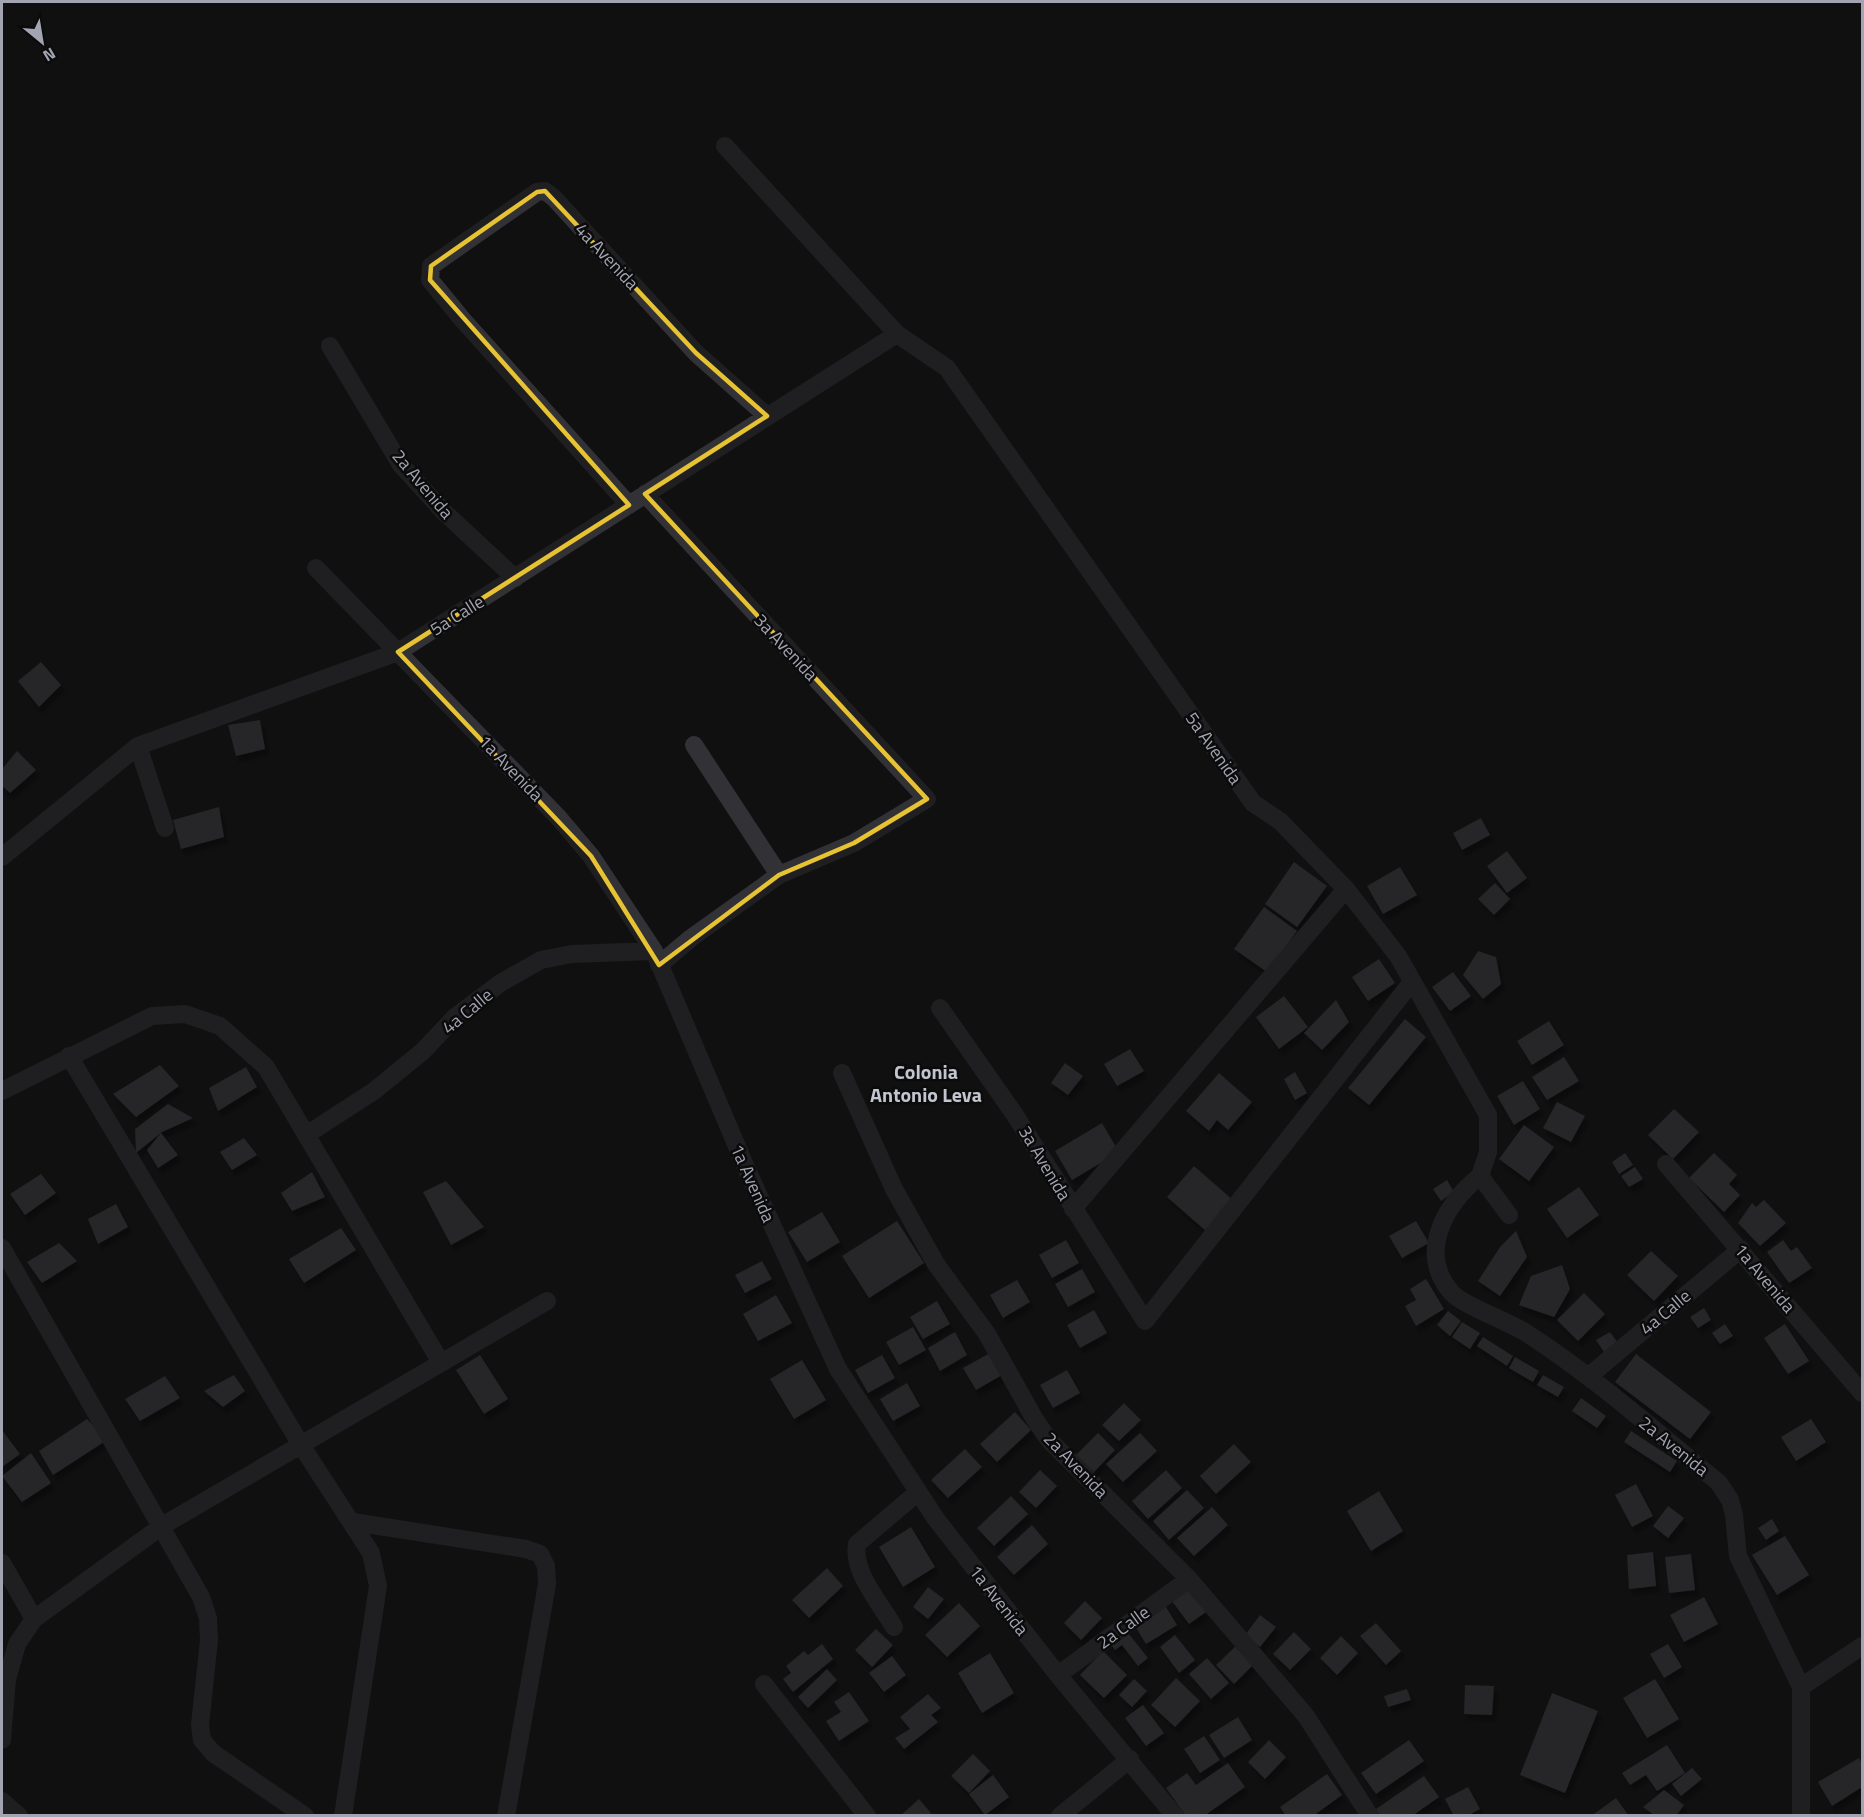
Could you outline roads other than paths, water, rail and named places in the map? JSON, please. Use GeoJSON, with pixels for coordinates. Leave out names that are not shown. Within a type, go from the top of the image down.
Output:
{"type":"FeatureCollection","features":[{"type":"Feature","properties":{"kind":"street","name":"5a Avenida"},"geometry":{"type":"LineString","coordinates":[[725,146],[897,334],[947,368],[1253,802],[1280,821],[1346,889],[1393,949],[1488,1115],[1488,1152],[1480,1176]]}},
{"type":"Feature","properties":{"kind":"street","name":"4a Avenida"},"geometry":{"type":"LineString","coordinates":[[629,505],[430,280],[432,266],[537,192],[545,191],[696,352],[767,416]]}},
{"type":"Feature","properties":{"kind":"street","name":"5a Calle"},"geometry":{"type":"LineString","coordinates":[[2,857],[138,746],[398,652],[897,334]]}},
{"type":"Feature","properties":{"kind":"street","name":"2a Avenida"},"geometry":{"type":"LineString","coordinates":[[330,346],[401,465],[444,512],[515,578]]}},
{"type":"Feature","properties":{"kind":"street","name":"3a Avenida"},"geometry":{"type":"LineString","coordinates":[[645,494],[927,799],[854,843],[779,875]]}},
{"type":"Feature","properties":{"kind":"street","name":"1a Avenida"},"geometry":{"type":"LineString","coordinates":[[316,568],[558,817],[591,856],[657,958],[823,1343],[918,1492],[1058,1675],[1175,1815]]}},
{"type":"Feature","properties":{"kind":"street"},"geometry":{"type":"LineString","coordinates":[[138,746],[165,828]]}},
{"type":"Feature","properties":{"kind":"street"},"geometry":{"type":"LineString","coordinates":[[657,958],[691,938],[779,875],[694,746]]}},
{"type":"Feature","properties":{"kind":"street"},"geometry":{"type":"LineString","coordinates":[[1073,1209],[1346,889]]}},
{"type":"Feature","properties":{"kind":"street","name":"4a Calle"},"geometry":{"type":"LineString","coordinates":[[306,1135],[374,1091],[423,1051],[455,1017],[502,982],[541,960],[572,954],[657,958]]}},
{"type":"Feature","properties":{"kind":"street","name":"3a Avenida"},"geometry":{"type":"LineString","coordinates":[[940,1008],[1016,1115],[1145,1321],[1411,983]]}},
{"type":"Feature","properties":{"kind":"street"},"geometry":{"type":"LineString","coordinates":[[2,1091],[152,1016],[185,1014],[220,1026],[266,1067],[440,1361]]}},
{"type":"Feature","properties":{"kind":"street"},"geometry":{"type":"LineString","coordinates":[[69,1056],[301,1445],[371,1553],[378,1586],[343,1815]]}},
{"type":"Feature","properties":{"kind":"street","name":"2a Avenida"},"geometry":{"type":"LineString","coordinates":[[842,1073],[894,1189],[936,1264],[1005,1362],[1034,1418],[1049,1440],[1188,1579],[1306,1716],[1370,1815]]}},
{"type":"Feature","properties":{"kind":"street","name":"1a Avenida"},"geometry":{"type":"LineString","coordinates":[[1666,1164],[1863,1393]]}},
{"type":"Feature","properties":{"kind":"street"},"geometry":{"type":"LineString","coordinates":[[1480,1176],[1509,1215]]}},
{"type":"Feature","properties":{"kind":"street","name":"2a Avenida"},"geometry":{"type":"LineString","coordinates":[[1480,1176],[1463,1189],[1440,1226],[1435,1251],[1440,1272],[1452,1294],[1526,1332],[1588,1376],[1719,1483],[1730,1500],[1734,1515],[1738,1556],[1801,1687],[1801,1815]]}},
{"type":"Feature","properties":{"kind":"street"},"geometry":{"type":"LineString","coordinates":[[2,1248],[201,1597],[208,1618],[209,1640],[201,1703],[202,1740],[213,1753],[304,1815]]}},
{"type":"Feature","properties":{"kind":"street","name":"4a Calle"},"geometry":{"type":"LineString","coordinates":[[1588,1376],[1741,1249]]}},
{"type":"Feature","properties":{"kind":"street"},"geometry":{"type":"LineString","coordinates":[[2,1740],[7,1679],[17,1644],[34,1619],[162,1526],[440,1361],[547,1301]]}},
{"type":"Feature","properties":{"kind":"street"},"geometry":{"type":"LineString","coordinates":[[894,1627],[859,1568],[855,1556],[856,1544],[918,1492]]}},
{"type":"Feature","properties":{"kind":"street"},"geometry":{"type":"LineString","coordinates":[[352,1522],[526,1549],[540,1554],[546,1566],[547,1584],[506,1815]]}},
{"type":"Feature","properties":{"kind":"street"},"geometry":{"type":"LineString","coordinates":[[2,1563],[34,1619]]}},
{"type":"Feature","properties":{"kind":"street","name":"2a Calle"},"geometry":{"type":"LineString","coordinates":[[1058,1675],[1188,1579]]}},
{"type":"Feature","properties":{"kind":"street"},"geometry":{"type":"LineString","coordinates":[[1801,1687],[1863,1646]]}},
{"type":"Feature","properties":{"kind":"street"},"geometry":{"type":"LineString","coordinates":[[764,1684],[867,1815]]}},
{"type":"Feature","properties":{"kind":"street"},"geometry":{"type":"LineString","coordinates":[[1060,1815],[1130,1759]]}},
{"type":"Feature","properties":{"kind":"street"},"geometry":{"type":"LineString","coordinates":[[2,1801],[19,1815]]}},
{"type":"Feature","properties":{"kind":"district","name":"Colonia Antonio Leva"},"geometry":{"type":"Point","coordinates":[926,1082]}}]}
